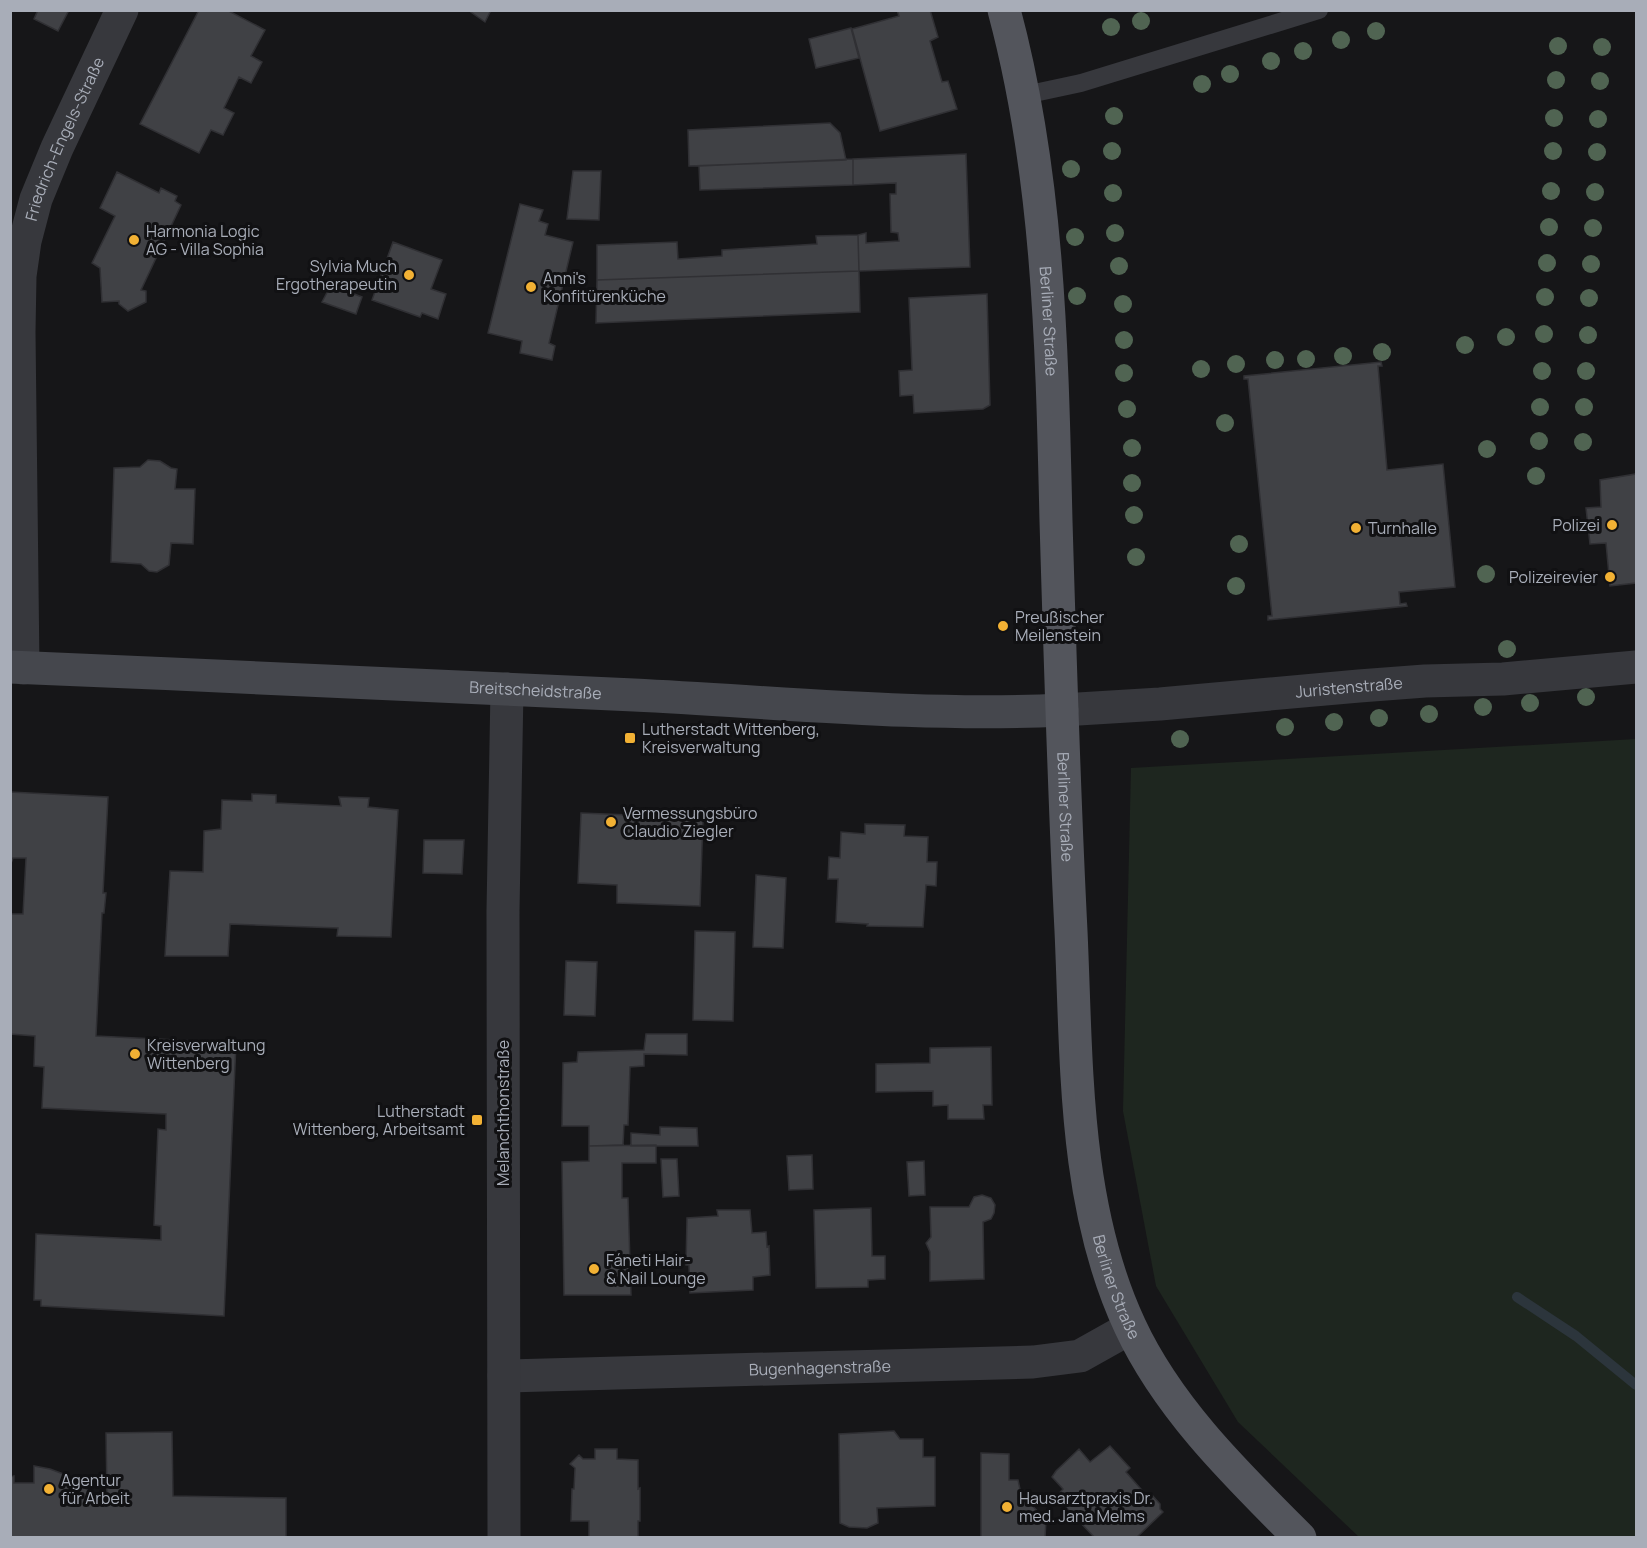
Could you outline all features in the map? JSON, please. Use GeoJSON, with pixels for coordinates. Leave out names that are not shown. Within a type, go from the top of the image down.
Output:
{"type":"FeatureCollection","features":[{"type":"Feature","properties":{"kind":"main road","name":"Berliner Straße"},"geometry":{"type":"LineString","coordinates":[[1004,10],[1025,95],[1039,195],[1052,370],[1066,832],[1080,1112],[1086,1169],[1101,1248],[1130,1328],[1161,1379],[1199,1432],[1300,1538]]}},
{"type":"Feature","properties":{"kind":"street","name":"Friedrich-Engels-Straße"},"geometry":{"type":"LineString","coordinates":[[17,668],[20,276],[25,241],[36,199],[57,148],[122,10]]}},
{"type":"Feature","properties":{"kind":"street","name":"Juristenstraße"},"geometry":{"type":"LineString","coordinates":[[1062,710],[1370,685],[1503,679],[1636,667]]}},
{"type":"Feature","properties":{"kind":"street","name":"Breitscheidstraße"},"geometry":{"type":"LineString","coordinates":[[17,668],[507,689],[945,712],[1005,713],[1062,710]]}},
{"type":"Feature","properties":{"kind":"street","name":"Melanchthonstraße"},"geometry":{"type":"LineString","coordinates":[[504,1538],[503,911],[507,689]]}},
{"type":"Feature","properties":{"kind":"street","name":"Bugenhagenstraße"},"geometry":{"type":"LineString","coordinates":[[504,1376],[1034,1362],[1080,1356],[1130,1328]]}},
{"type":"Feature","properties":{"kind":"lane"},"geometry":{"type":"LineString","coordinates":[[1025,95],[1082,83],[1319,10]]}},
{"type":"Feature","properties":{"kind":"shaded area"},"geometry":{"type":"Polygon","coordinates":[[[1636,739],[1636,1537],[1359,1537],[1238,1422],[1156,1286],[1123,1111],[1131,768],[1636,739]]]}},
{"type":"Feature","properties":{"kind":"building"},"geometry":{"type":"Polygon","coordinates":[[[38,10],[69,10],[58,31],[34,19],[38,10]]]}},
{"type":"Feature","properties":{"kind":"building"},"geometry":{"type":"Polygon","coordinates":[[[199,10],[227,10],[265,30],[251,56],[262,62],[251,83],[239,77],[224,108],[234,113],[223,135],[211,130],[199,153],[140,124],[199,10]]]}},
{"type":"Feature","properties":{"kind":"building"},"geometry":{"type":"Polygon","coordinates":[[[468,10],[491,10],[485,22],[468,10]]]}},
{"type":"Feature","properties":{"kind":"building"},"geometry":{"type":"Polygon","coordinates":[[[897,10],[930,10],[938,37],[930,41],[942,82],[948,81],[957,109],[880,131],[852,29],[899,16],[897,10]]]}},
{"type":"Feature","properties":{"kind":"building"},"geometry":{"type":"Polygon","coordinates":[[[851,28],[859,58],[816,68],[809,39],[851,28]]]}},
{"type":"Feature","properties":{"kind":"building"},"geometry":{"type":"Polygon","coordinates":[[[830,123],[840,133],[846,160],[689,166],[688,130],[830,123]]]}},
{"type":"Feature","properties":{"kind":"building"},"geometry":{"type":"Polygon","coordinates":[[[966,154],[970,267],[859,271],[858,235],[866,233],[866,243],[899,241],[898,233],[891,232],[890,194],[896,194],[896,183],[853,185],[853,159],[966,154]]]}},
{"type":"Feature","properties":{"kind":"building"},"geometry":{"type":"Polygon","coordinates":[[[853,159],[853,185],[700,190],[699,166],[853,159]]]}},
{"type":"Feature","properties":{"kind":"building"},"geometry":{"type":"Polygon","coordinates":[[[573,171],[601,171],[599,220],[567,219],[573,171]]]}},
{"type":"Feature","properties":{"kind":"building","name":"Harmonia Logic AG - Villa Sophia"},"geometry":{"type":"Polygon","coordinates":[[[117,172],[159,193],[161,188],[177,196],[175,201],[181,205],[141,290],[146,291],[146,302],[128,311],[119,304],[119,301],[102,302],[100,268],[92,263],[115,216],[100,208],[117,172]]]}},
{"type":"Feature","properties":{"kind":"building","name":"Anni's Konfitürenküche"},"geometry":{"type":"Polygon","coordinates":[[[520,204],[543,210],[539,221],[548,224],[545,235],[573,242],[549,343],[555,346],[552,360],[520,353],[522,341],[488,333],[520,204]]]}},
{"type":"Feature","properties":{"kind":"building"},"geometry":{"type":"Polygon","coordinates":[[[858,235],[859,271],[597,280],[597,245],[677,242],[678,259],[722,256],[722,250],[817,244],[816,236],[858,235]]]}},
{"type":"Feature","properties":{"kind":"building","name":"Sylvia Much Ergotherapeutin"},"geometry":{"type":"Polygon","coordinates":[[[393,242],[442,260],[431,289],[446,294],[438,319],[422,313],[420,317],[372,300],[393,242]]]}},
{"type":"Feature","properties":{"kind":"building"},"geometry":{"type":"Polygon","coordinates":[[[859,271],[860,312],[596,323],[597,280],[859,271]]]}},
{"type":"Feature","properties":{"kind":"building"},"geometry":{"type":"Polygon","coordinates":[[[331,285],[362,297],[356,314],[322,302],[331,285]]]}},
{"type":"Feature","properties":{"kind":"building"},"geometry":{"type":"Polygon","coordinates":[[[987,294],[990,405],[983,409],[914,413],[913,395],[900,396],[899,371],[912,370],[909,298],[987,294]]]}},
{"type":"Feature","properties":{"kind":"building","name":"Turnhalle"},"geometry":{"type":"Polygon","coordinates":[[[1381,362],[1382,366],[1378,366],[1387,470],[1443,464],[1455,587],[1399,592],[1400,604],[1406,603],[1407,606],[1268,620],[1268,616],[1272,616],[1248,379],[1244,379],[1244,376],[1381,362]]]}},
{"type":"Feature","properties":{"kind":"building"},"geometry":{"type":"Polygon","coordinates":[[[148,460],[160,461],[177,469],[175,489],[195,489],[193,544],[171,543],[169,565],[157,572],[149,571],[141,564],[111,562],[114,468],[140,467],[148,460]]]}},
{"type":"Feature","properties":{"kind":"building","name":"Polizei"},"geometry":{"type":"Polygon","coordinates":[[[1636,474],[1636,583],[1610,586],[1606,543],[1590,544],[1586,508],[1601,507],[1600,480],[1636,474]]]}},
{"type":"Feature","properties":{"kind":"building","name":"Kreisverwaltung Wittenberg"},"geometry":{"type":"Polygon","coordinates":[[[10,792],[108,797],[103,893],[106,893],[104,913],[102,913],[96,1036],[236,1043],[224,1316],[41,1306],[41,1300],[34,1300],[36,1234],[161,1240],[161,1226],[154,1225],[158,1129],[166,1130],[166,1114],[42,1108],[44,1067],[34,1066],[35,1036],[10,1034],[10,914],[23,914],[26,858],[13,858],[10,866],[10,792]]]}},
{"type":"Feature","properties":{"kind":"building"},"geometry":{"type":"Polygon","coordinates":[[[252,794],[276,795],[276,803],[341,806],[339,797],[369,798],[368,807],[398,810],[391,937],[337,936],[338,928],[230,924],[228,956],[165,956],[170,871],[203,872],[204,831],[221,829],[222,800],[252,801],[252,794]]]}},
{"type":"Feature","properties":{"kind":"building"},"geometry":{"type":"Polygon","coordinates":[[[581,813],[703,818],[700,906],[617,903],[617,885],[578,883],[581,813]]]}},
{"type":"Feature","properties":{"kind":"building"},"geometry":{"type":"Polygon","coordinates":[[[865,824],[905,825],[904,836],[928,837],[927,862],[937,862],[936,886],[926,885],[923,927],[867,926],[868,924],[836,922],[838,879],[828,879],[829,857],[840,858],[841,832],[865,834],[865,824]]]}},
{"type":"Feature","properties":{"kind":"building"},"geometry":{"type":"Polygon","coordinates":[[[424,840],[464,840],[462,874],[423,873],[424,840]]]}},
{"type":"Feature","properties":{"kind":"building"},"geometry":{"type":"Polygon","coordinates":[[[756,875],[786,878],[783,948],[753,947],[756,875]]]}},
{"type":"Feature","properties":{"kind":"building"},"geometry":{"type":"Polygon","coordinates":[[[695,931],[735,932],[733,1021],[693,1020],[695,931]]]}},
{"type":"Feature","properties":{"kind":"building"},"geometry":{"type":"Polygon","coordinates":[[[566,961],[597,962],[595,1016],[564,1015],[566,961]]]}},
{"type":"Feature","properties":{"kind":"building"},"geometry":{"type":"Polygon","coordinates":[[[646,1034],[687,1034],[687,1055],[644,1054],[644,1066],[630,1067],[628,1125],[624,1125],[623,1145],[589,1146],[589,1126],[562,1126],[563,1063],[577,1062],[578,1052],[644,1050],[646,1034]]]}},
{"type":"Feature","properties":{"kind":"building"},"geometry":{"type":"Polygon","coordinates":[[[991,1047],[992,1105],[983,1105],[984,1119],[948,1119],[948,1105],[933,1106],[933,1091],[876,1092],[876,1064],[930,1063],[930,1048],[991,1047]]]}},
{"type":"Feature","properties":{"kind":"building"},"geometry":{"type":"Polygon","coordinates":[[[660,1127],[697,1128],[698,1146],[631,1146],[631,1133],[660,1135],[660,1127]]]}},
{"type":"Feature","properties":{"kind":"building"},"geometry":{"type":"Polygon","coordinates":[[[656,1145],[656,1163],[622,1163],[622,1198],[628,1198],[631,1295],[564,1295],[562,1162],[589,1161],[589,1146],[656,1145]]]}},
{"type":"Feature","properties":{"kind":"building"},"geometry":{"type":"Polygon","coordinates":[[[812,1155],[813,1189],[789,1190],[787,1156],[812,1155]]]}},
{"type":"Feature","properties":{"kind":"building"},"geometry":{"type":"Polygon","coordinates":[[[661,1159],[677,1159],[679,1196],[663,1197],[661,1159]]]}},
{"type":"Feature","properties":{"kind":"building"},"geometry":{"type":"Polygon","coordinates":[[[924,1161],[925,1195],[909,1196],[907,1162],[924,1161]]]}},
{"type":"Feature","properties":{"kind":"building"},"geometry":{"type":"Polygon","coordinates":[[[982,1195],[991,1198],[995,1205],[991,1219],[983,1222],[984,1279],[930,1281],[930,1252],[926,1243],[931,1237],[930,1207],[969,1207],[974,1197],[982,1195]]]}},
{"type":"Feature","properties":{"kind":"building"},"geometry":{"type":"Polygon","coordinates":[[[871,1208],[872,1256],[885,1256],[885,1279],[868,1280],[868,1287],[816,1288],[814,1210],[871,1208]]]}},
{"type":"Feature","properties":{"kind":"building"},"geometry":{"type":"Polygon","coordinates":[[[717,1210],[750,1210],[752,1233],[766,1232],[770,1275],[753,1277],[753,1290],[690,1293],[689,1265],[686,1265],[687,1218],[718,1216],[717,1210]]]}},
{"type":"Feature","properties":{"kind":"building"},"geometry":{"type":"Polygon","coordinates":[[[894,1431],[900,1439],[923,1439],[923,1457],[935,1457],[935,1506],[877,1508],[878,1523],[867,1528],[849,1527],[840,1523],[839,1434],[894,1431]]]}},
{"type":"Feature","properties":{"kind":"building","name":"Agentur für Arbeit"},"geometry":{"type":"Polygon","coordinates":[[[172,1432],[173,1496],[286,1498],[286,1538],[10,1538],[10,1477],[14,1476],[14,1483],[34,1483],[34,1466],[66,1475],[95,1495],[107,1495],[106,1433],[172,1432]]]}},
{"type":"Feature","properties":{"kind":"building"},"geometry":{"type":"Polygon","coordinates":[[[1110,1446],[1130,1468],[1126,1472],[1147,1496],[1152,1495],[1160,1504],[1163,1512],[1136,1538],[1095,1538],[1056,1497],[1063,1489],[1052,1477],[1079,1449],[1090,1462],[1110,1446]]]}},
{"type":"Feature","properties":{"kind":"building"},"geometry":{"type":"Polygon","coordinates":[[[595,1449],[617,1449],[617,1459],[638,1460],[640,1521],[638,1521],[638,1538],[589,1538],[589,1521],[571,1521],[575,1468],[570,1464],[579,1455],[583,1459],[595,1459],[595,1449]]]}},
{"type":"Feature","properties":{"kind":"building","name":"Hausarztpraxis Dr. med. Jana Melms"},"geometry":{"type":"Polygon","coordinates":[[[981,1453],[1009,1454],[1009,1480],[1018,1480],[1021,1494],[1046,1520],[1045,1538],[981,1538],[981,1453]]]}},
{"type":"Feature","properties":{"kind":"waterway"},"geometry":{"type":"LineString","coordinates":[[1517,1297],[1576,1336],[1636,1385]]}},
{"type":"Feature","properties":{"kind":"place","name":"Harmonia Logic AG - Villa Sophia"},"geometry":{"type":"Point","coordinates":[134,240]}},
{"type":"Feature","properties":{"kind":"place","name":"Sylvia Much Ergotherapeutin"},"geometry":{"type":"Point","coordinates":[409,275]}},
{"type":"Feature","properties":{"kind":"place","name":"Anni's Konfitürenküche"},"geometry":{"type":"Point","coordinates":[531,287]}},
{"type":"Feature","properties":{"kind":"place","name":"Polizei"},"geometry":{"type":"Point","coordinates":[1612,525]}},
{"type":"Feature","properties":{"kind":"place","name":"Turnhalle"},"geometry":{"type":"Point","coordinates":[1356,528]}},
{"type":"Feature","properties":{"kind":"place","name":"Polizeirevier"},"geometry":{"type":"Point","coordinates":[1610,577]}},
{"type":"Feature","properties":{"kind":"place","name":"Preußischer Meilenstein"},"geometry":{"type":"Point","coordinates":[1003,626]}},
{"type":"Feature","properties":{"kind":"place","name":"Lutherstadt Wittenberg, Kreisverwaltung"},"geometry":{"type":"Point","coordinates":[630,738]}},
{"type":"Feature","properties":{"kind":"place","name":"Vermessungsbüro Claudio Ziegler"},"geometry":{"type":"Point","coordinates":[611,822]}},
{"type":"Feature","properties":{"kind":"place","name":"Kreisverwaltung Wittenberg"},"geometry":{"type":"Point","coordinates":[135,1054]}},
{"type":"Feature","properties":{"kind":"place","name":"Lutherstadt Wittenberg, Arbeitsamt"},"geometry":{"type":"Point","coordinates":[477,1120]}},
{"type":"Feature","properties":{"kind":"place","name":"Fáneti Hair- & Nail Lounge"},"geometry":{"type":"Point","coordinates":[594,1269]}},
{"type":"Feature","properties":{"kind":"place","name":"Agentur für Arbeit"},"geometry":{"type":"Point","coordinates":[49,1489]}},
{"type":"Feature","properties":{"kind":"place","name":"Hausarztpraxis Dr. med. Jana Melms"},"geometry":{"type":"Point","coordinates":[1007,1507]}}]}
